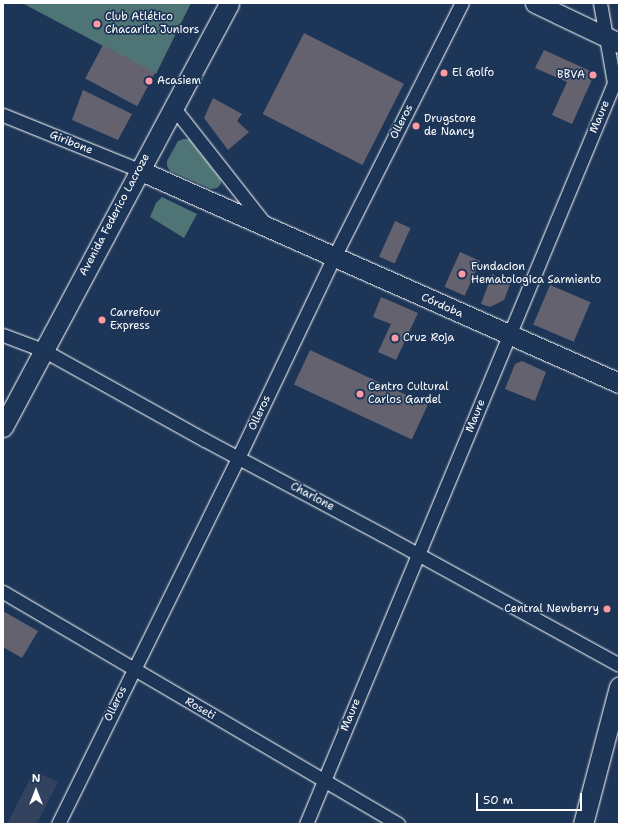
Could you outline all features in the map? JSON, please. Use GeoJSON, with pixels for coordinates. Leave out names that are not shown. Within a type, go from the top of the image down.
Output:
{"type":"FeatureCollection","features":[{"type":"Feature","properties":{"kind":"main road","name":"Avenida Federico Lacroze"},"geometry":{"type":"LineString","coordinates":[[3,427],[229,3]]}},
{"type":"Feature","properties":{"kind":"main road"},"geometry":{"type":"LineString","coordinates":[[535,3],[612,40]]}},
{"type":"Feature","properties":{"kind":"main road","name":"Córdoba"},"geometry":{"type":"LineString","coordinates":[[139,170],[619,383]]}},
{"type":"Feature","properties":{"kind":"main road"},"geometry":{"type":"LineString","coordinates":[[583,824],[619,687]]}},
{"type":"Feature","properties":{"kind":"street","name":"Olleros"},"geometry":{"type":"LineString","coordinates":[[58,824],[238,458],[334,257],[462,3]]}},
{"type":"Feature","properties":{"kind":"street","name":"Maure"},"geometry":{"type":"LineString","coordinates":[[306,824],[322,781],[418,556],[614,83],[612,40],[600,3]]}},
{"type":"Feature","properties":{"kind":"street","name":"Córdoba"},"geometry":{"type":"LineString","coordinates":[[173,107],[266,226]]}},
{"type":"Feature","properties":{"kind":"street","name":"Giribone"},"geometry":{"type":"LineString","coordinates":[[3,115],[139,170]]}},
{"type":"Feature","properties":{"kind":"street","name":"Charlone"},"geometry":{"type":"LineString","coordinates":[[3,335],[43,350],[619,665]]}},
{"type":"Feature","properties":{"kind":"street","name":"Roseti"},"geometry":{"type":"LineString","coordinates":[[3,592],[133,670],[398,824]]}},
{"type":"Feature","properties":{"kind":"shaded area"},"geometry":{"type":"Polygon","coordinates":[[[34,771],[58,782],[37,824],[7,824],[34,771]]]}},
{"type":"Feature","properties":{"kind":"green space"},"geometry":{"type":"Polygon","coordinates":[[[22,3],[191,3],[156,74],[22,3]]]}},
{"type":"Feature","properties":{"kind":"green space"},"geometry":{"type":"Polygon","coordinates":[[[189,139],[221,180],[221,184],[217,188],[211,189],[170,171],[167,166],[167,161],[178,141],[189,139]]]}},
{"type":"Feature","properties":{"kind":"green space"},"geometry":{"type":"Polygon","coordinates":[[[162,197],[197,214],[184,238],[150,217],[156,203],[162,197]]]}},
{"type":"Feature","properties":{"kind":"building"},"geometry":{"type":"Polygon","coordinates":[[[304,33],[404,84],[362,165],[263,114],[304,33]]]}},
{"type":"Feature","properties":{"kind":"building"},"geometry":{"type":"Polygon","coordinates":[[[103,45],[155,73],[137,106],[85,79],[103,45]]]}},
{"type":"Feature","properties":{"kind":"building"},"geometry":{"type":"Polygon","coordinates":[[[544,50],[595,73],[572,124],[552,115],[567,82],[535,68],[544,50]]]}},
{"type":"Feature","properties":{"kind":"building"},"geometry":{"type":"Polygon","coordinates":[[[83,90],[132,114],[118,140],[72,120],[83,90]]]}},
{"type":"Feature","properties":{"kind":"building"},"geometry":{"type":"Polygon","coordinates":[[[213,98],[242,114],[237,121],[249,132],[228,150],[204,118],[213,98]]]}},
{"type":"Feature","properties":{"kind":"building"},"geometry":{"type":"Polygon","coordinates":[[[395,221],[411,228],[395,264],[379,257],[395,221]]]}},
{"type":"Feature","properties":{"kind":"building","name":"Fundacion Hematologica Sarmiento"},"geometry":{"type":"Polygon","coordinates":[[[460,252],[480,261],[465,296],[445,287],[460,252]]]}},
{"type":"Feature","properties":{"kind":"building"},"geometry":{"type":"Polygon","coordinates":[[[492,274],[511,282],[504,300],[490,307],[481,304],[492,274]]]}},
{"type":"Feature","properties":{"kind":"building"},"geometry":{"type":"Polygon","coordinates":[[[550,285],[591,302],[574,342],[533,325],[550,285]]]}},
{"type":"Feature","properties":{"kind":"building","name":"Cruz Roja"},"geometry":{"type":"Polygon","coordinates":[[[381,297],[418,313],[396,360],[378,352],[391,324],[373,317],[381,297]]]}},
{"type":"Feature","properties":{"kind":"building","name":"Centro Cultural Carlos Gardel"},"geometry":{"type":"Polygon","coordinates":[[[310,350],[428,405],[412,439],[294,384],[310,350]]]}},
{"type":"Feature","properties":{"kind":"building"},"geometry":{"type":"Polygon","coordinates":[[[522,361],[546,372],[535,401],[505,389],[515,364],[522,361]]]}},
{"type":"Feature","properties":{"kind":"building"},"geometry":{"type":"Polygon","coordinates":[[[3,611],[38,631],[22,658],[3,647],[3,611]]]}},
{"type":"Feature","properties":{"kind":"place","name":"Club Atlético Chacarita Juniors"},"geometry":{"type":"Point","coordinates":[97,24]}},
{"type":"Feature","properties":{"kind":"place","name":"El Golfo"},"geometry":{"type":"Point","coordinates":[444,73]}},
{"type":"Feature","properties":{"kind":"place","name":"BBVA"},"geometry":{"type":"Point","coordinates":[593,75]}},
{"type":"Feature","properties":{"kind":"place","name":"Acasiem"},"geometry":{"type":"Point","coordinates":[149,81]}},
{"type":"Feature","properties":{"kind":"place","name":"Drugstore de Nancy"},"geometry":{"type":"Point","coordinates":[416,126]}},
{"type":"Feature","properties":{"kind":"place","name":"Fundacion Hematologica Sarmiento"},"geometry":{"type":"Point","coordinates":[462,274]}},
{"type":"Feature","properties":{"kind":"place","name":"Carrefour Express"},"geometry":{"type":"Point","coordinates":[102,320]}},
{"type":"Feature","properties":{"kind":"place","name":"Cruz Roja"},"geometry":{"type":"Point","coordinates":[395,338]}},
{"type":"Feature","properties":{"kind":"place","name":"Centro Cultural Carlos Gardel"},"geometry":{"type":"Point","coordinates":[360,394]}},
{"type":"Feature","properties":{"kind":"place","name":"Central Newberry"},"geometry":{"type":"Point","coordinates":[607,609]}}]}
